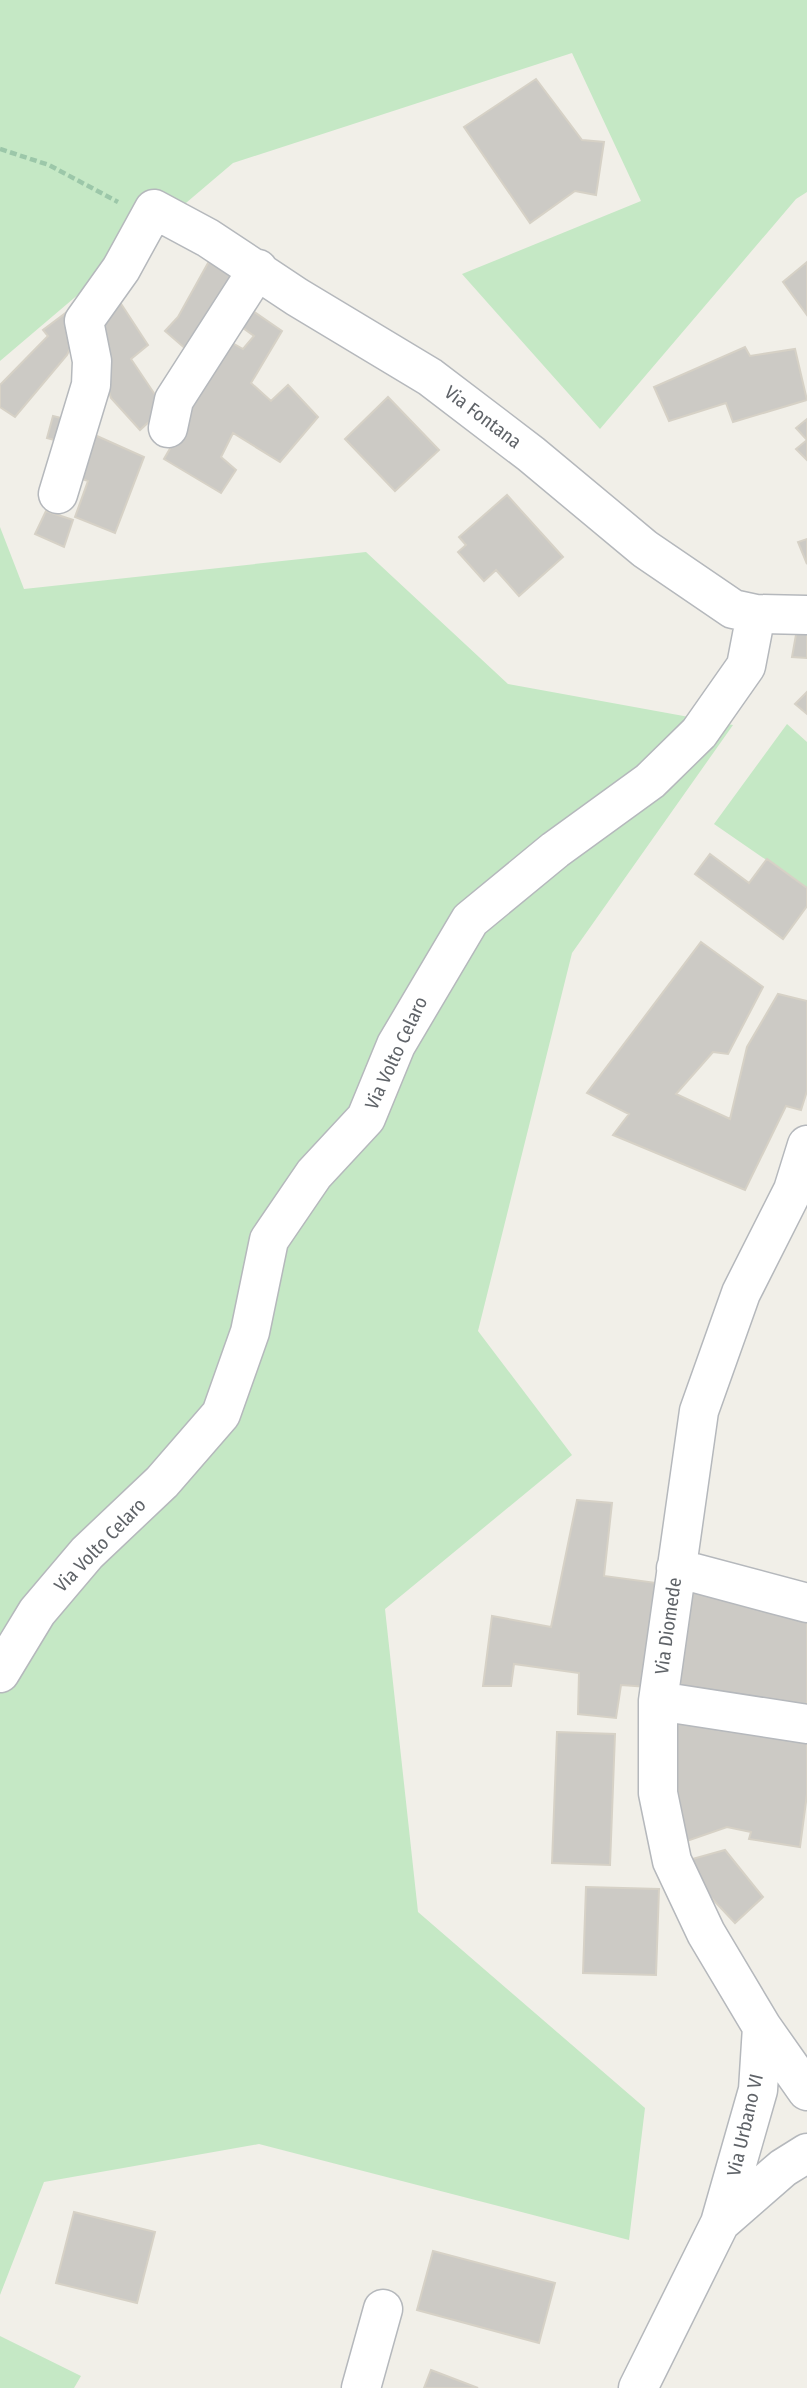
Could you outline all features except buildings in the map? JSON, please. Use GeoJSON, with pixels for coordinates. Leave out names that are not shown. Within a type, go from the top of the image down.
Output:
{"type":"FeatureCollection","features":[{"type":"Feature","properties":{"kind":"street","name":"Via Fontana"},"geometry":{"type":"LineString","coordinates":[[154,209],[258,269],[297,297],[430,377],[531,454],[645,549],[733,609],[756,614],[807,615]]}},
{"type":"Feature","properties":{"kind":"street"},"geometry":{"type":"LineString","coordinates":[[58,494],[91,385],[92,361],[84,321],[121,269],[154,209]]}},
{"type":"Feature","properties":{"kind":"street"},"geometry":{"type":"LineString","coordinates":[[168,428],[174,400],[258,269]]}},
{"type":"Feature","properties":{"kind":"street","name":"Via Volto Celaro"},"geometry":{"type":"LineString","coordinates":[[0,1673],[37,1612],[87,1553],[162,1482],[221,1414],[250,1332],[269,1240],[314,1174],[366,1118],[396,1045],[470,920],[555,850],[650,781],[699,733],[746,666],[756,614]]}},
{"type":"Feature","properties":{"kind":"street","name":"Via Diomede"},"geometry":{"type":"LineString","coordinates":[[801,2070],[762,2027],[706,1933],[672,1861],[658,1793],[658,1701],[699,1411],[741,1293],[800,1193],[807,1145]]}},
{"type":"Feature","properties":{"kind":"street"},"geometry":{"type":"LineString","coordinates":[[676,1568],[807,1603]]}},
{"type":"Feature","properties":{"kind":"street"},"geometry":{"type":"LineString","coordinates":[[658,1701],[807,1724]]}},
{"type":"Feature","properties":{"kind":"street","name":"Via Urbano VI"},"geometry":{"type":"LineString","coordinates":[[638,2388],[720,2223],[758,2090],[762,2027]]}},
{"type":"Feature","properties":{"kind":"street","name":"Via Urbano VI"},"geometry":{"type":"LineString","coordinates":[[720,2223],[783,2168],[807,2153]]}},
{"type":"Feature","properties":{"kind":"street"},"geometry":{"type":"LineString","coordinates":[[361,2388],[383,2309]]}},
{"type":"Feature","properties":{"kind":"path"},"geometry":{"type":"LineString","coordinates":[[0,149],[49,165],[115,201],[154,209]]}},
{"type":"Feature","properties":{"kind":"green space"},"geometry":{"type":"Polygon","coordinates":[[[0,0],[807,0],[807,192],[796,199],[600,429],[462,274],[641,201],[572,53],[233,163],[0,361],[0,0]]]}},
{"type":"Feature","properties":{"kind":"green space"},"geometry":{"type":"Polygon","coordinates":[[[0,527],[24,589],[366,552],[508,684],[733,725],[572,953],[478,1331],[572,1455],[385,1609],[418,1912],[645,2108],[629,2240],[259,2144],[44,2182],[0,2295],[0,527]]]}},
{"type":"Feature","properties":{"kind":"green space"},"geometry":{"type":"Polygon","coordinates":[[[787,724],[807,742],[807,888],[714,824],[787,724]]]}},
{"type":"Feature","properties":{"kind":"green space"},"geometry":{"type":"Polygon","coordinates":[[[0,2336],[81,2376],[74,2388],[0,2388],[0,2336]]]}}]}
